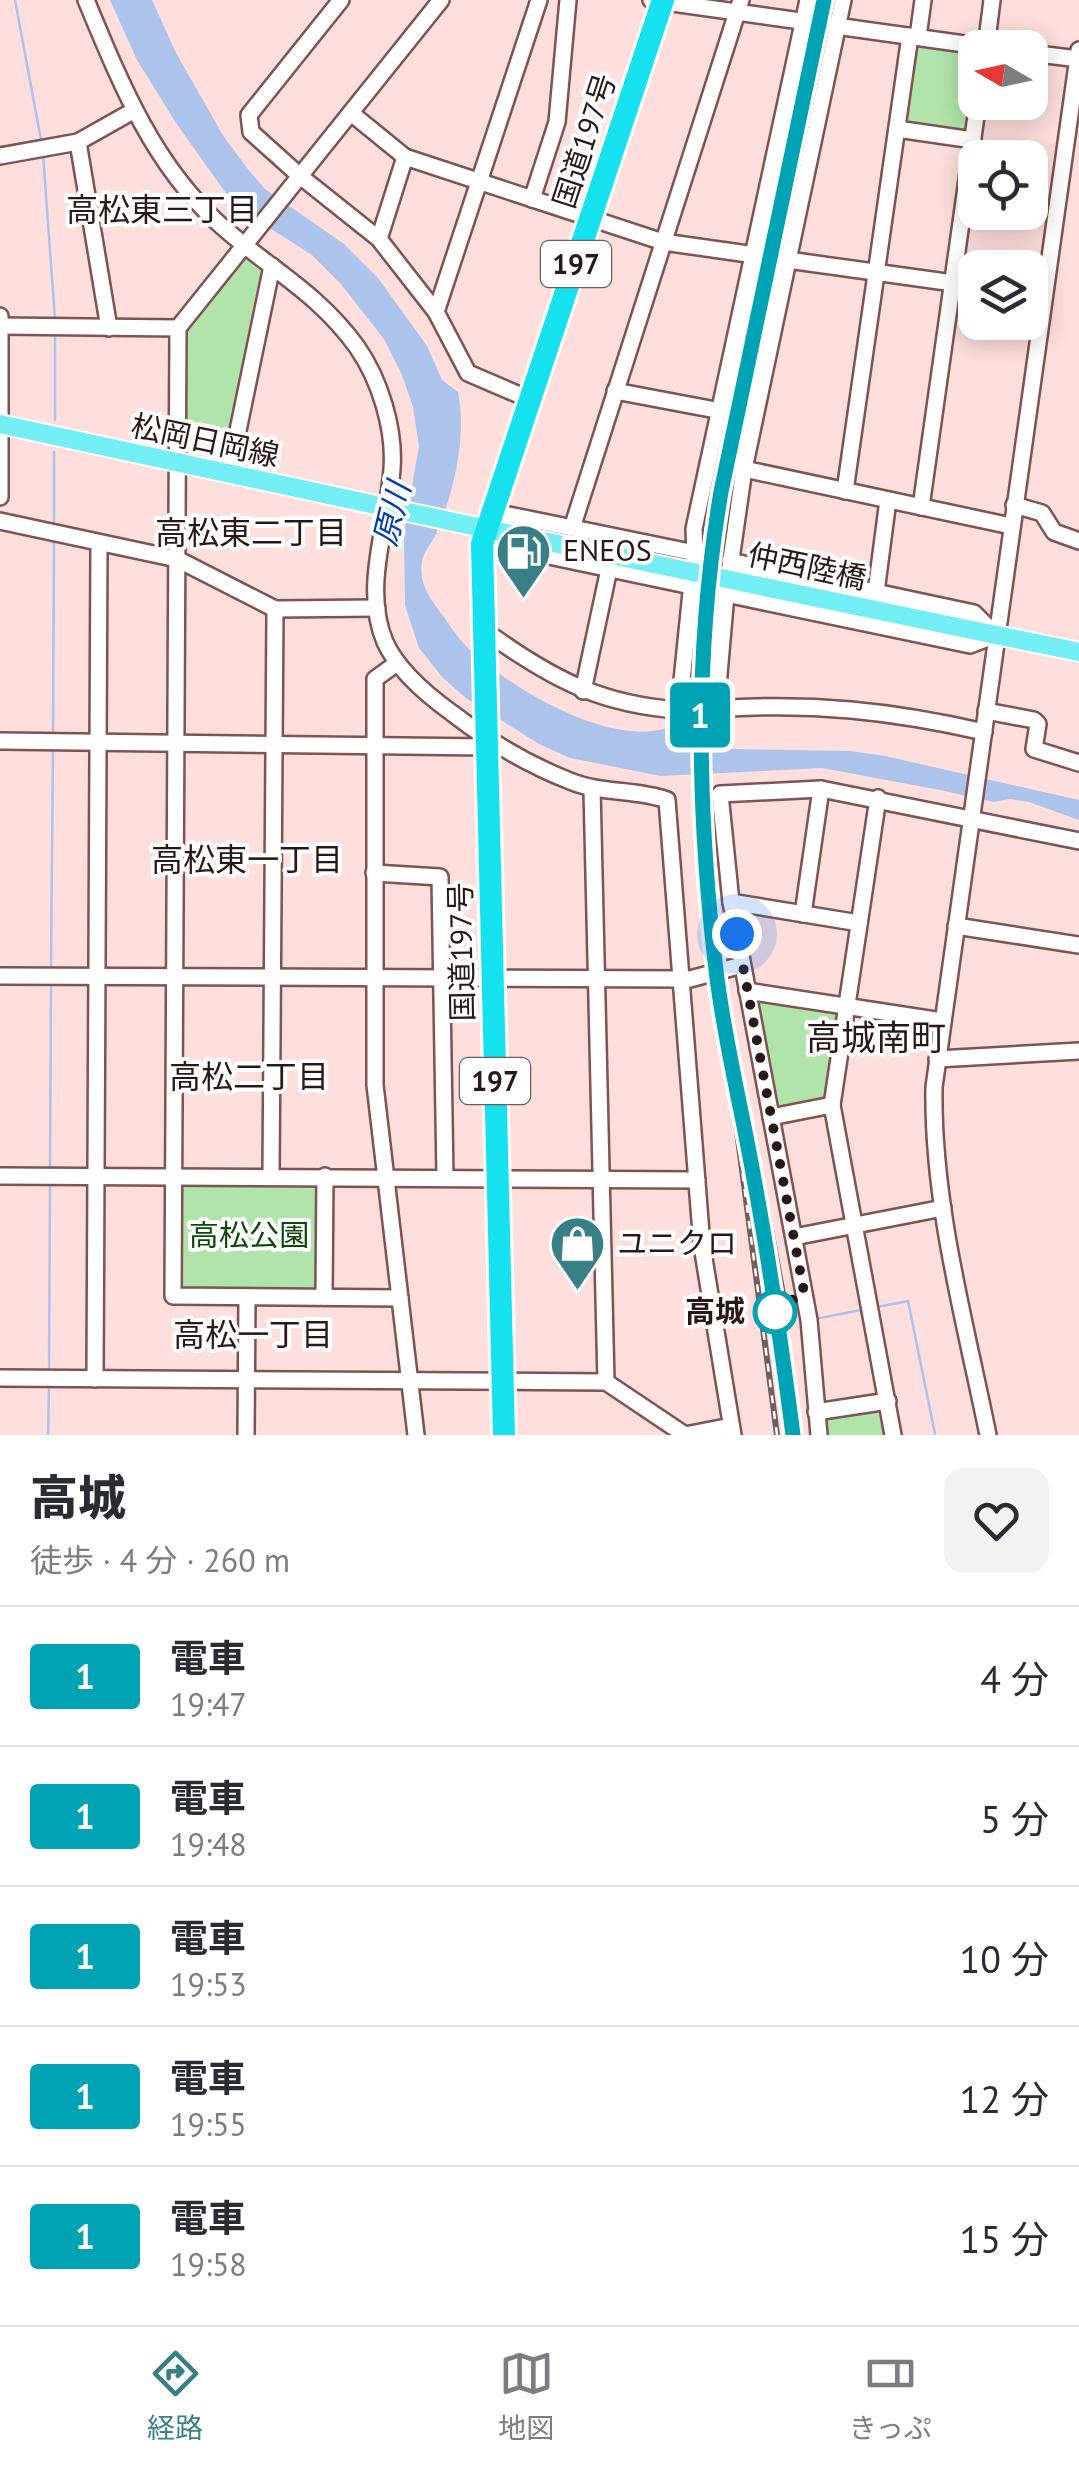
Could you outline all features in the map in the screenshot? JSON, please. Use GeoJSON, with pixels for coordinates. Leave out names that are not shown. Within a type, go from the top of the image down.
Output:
{"type":"FeatureCollection","features":[{"type":"Feature","properties":{"kind":"highway","name":"国道197号"},"geometry":{"type":"LineString","coordinates":[[515,1435],[508,1382],[502,1178],[490,737],[492,648],[482,544],[591,219],[659,0]]}},
{"type":"Feature","properties":{"kind":"highway","name":"国道197号"},"geometry":{"type":"LineString","coordinates":[[504,1435],[508,1382]]}},
{"type":"Feature","properties":{"kind":"main road","name":"松岡日岡線"},"geometry":{"type":"LineString","coordinates":[[0,424],[489,528]]}},
{"type":"Feature","properties":{"kind":"main road","name":"仲西陸橋"},"geometry":{"type":"LineString","coordinates":[[489,528],[996,635]]}},
{"type":"Feature","properties":{"kind":"main road"},"geometry":{"type":"LineString","coordinates":[[996,635],[1079,652]]}},
{"type":"Feature","properties":{"kind":"street"},"geometry":{"type":"LineString","coordinates":[[0,1378],[606,1382],[685,1435],[732,1430],[710,1306],[697,1180],[667,800],[592,789],[549,772],[427,694],[397,663],[384,641],[377,608],[378,557],[392,508],[392,453],[376,381],[357,348],[304,288],[272,266],[251,238],[215,220],[192,194],[133,110],[86,0]]}},
{"type":"Feature","properties":{"kind":"street"},"geometry":{"type":"LineString","coordinates":[[341,0],[249,115],[251,132],[295,182],[378,239],[436,312],[468,373],[531,400]]}},
{"type":"Feature","properties":{"kind":"street"},"geometry":{"type":"LineString","coordinates":[[400,1298],[173,1296],[178,328],[441,0]]}},
{"type":"Feature","properties":{"kind":"street"},"geometry":{"type":"LineString","coordinates":[[436,312],[539,0]]}},
{"type":"Feature","properties":{"kind":"street"},"geometry":{"type":"LineString","coordinates":[[532,199],[559,112],[568,0]]}},
{"type":"Feature","properties":{"kind":"street"},"geometry":{"type":"LineString","coordinates":[[659,0],[738,6],[804,21],[958,43]]}},
{"type":"Feature","properties":{"kind":"street"},"geometry":{"type":"LineString","coordinates":[[492,648],[583,691],[636,707],[680,710],[694,530],[808,0]]}},
{"type":"Feature","properties":{"kind":"street"},"geometry":{"type":"LineString","coordinates":[[843,0],[744,469],[726,594],[716,709],[779,704],[859,708],[915,716],[983,738]]}},
{"type":"Feature","properties":{"kind":"street"},"geometry":{"type":"LineString","coordinates":[[845,491],[896,130],[924,0]]}},
{"type":"Feature","properties":{"kind":"street"},"geometry":{"type":"LineString","coordinates":[[988,30],[992,0]]}},
{"type":"Feature","properties":{"kind":"street"},"geometry":{"type":"LineString","coordinates":[[572,528],[738,6]]}},
{"type":"Feature","properties":{"kind":"street"},"geometry":{"type":"LineString","coordinates":[[1045,250],[1079,50]]}},
{"type":"Feature","properties":{"kind":"street"},"geometry":{"type":"LineString","coordinates":[[1048,55],[1078,59]]}},
{"type":"Feature","properties":{"kind":"street"},"geometry":{"type":"LineString","coordinates":[[0,156],[78,142],[133,110]]}},
{"type":"Feature","properties":{"kind":"street"},"geometry":{"type":"LineString","coordinates":[[350,113],[405,157],[663,242],[754,255]]}},
{"type":"Feature","properties":{"kind":"street"},"geometry":{"type":"LineString","coordinates":[[896,130],[973,140],[976,120]]}},
{"type":"Feature","properties":{"kind":"street"},"geometry":{"type":"LineString","coordinates":[[78,142],[110,328]]}},
{"type":"Feature","properties":{"kind":"street"},"geometry":{"type":"LineString","coordinates":[[378,239],[405,157]]}},
{"type":"Feature","properties":{"kind":"street"},"geometry":{"type":"LineString","coordinates":[[921,507],[960,230]]}},
{"type":"Feature","properties":{"kind":"street"},"geometry":{"type":"LineString","coordinates":[[788,260],[958,284]]}},
{"type":"Feature","properties":{"kind":"street"},"geometry":{"type":"LineString","coordinates":[[229,474],[272,266]]}},
{"type":"Feature","properties":{"kind":"street"},"geometry":{"type":"LineString","coordinates":[[0,316],[0,496]]}},
{"type":"Feature","properties":{"kind":"street"},"geometry":{"type":"LineString","coordinates":[[0,326],[178,328]]}},
{"type":"Feature","properties":{"kind":"street"},"geometry":{"type":"LineString","coordinates":[[988,1435],[944,1208],[933,1130],[936,1059],[983,738],[1032,340]]}},
{"type":"Feature","properties":{"kind":"street"},"geometry":{"type":"LineString","coordinates":[[616,391],[721,412]]}},
{"type":"Feature","properties":{"kind":"street"},"geometry":{"type":"LineString","coordinates":[[744,469],[1011,526]]}},
{"type":"Feature","properties":{"kind":"street"},"geometry":{"type":"LineString","coordinates":[[876,592],[888,500]]}},
{"type":"Feature","properties":{"kind":"street"},"geometry":{"type":"LineString","coordinates":[[1014,505],[1042,513],[1054,532],[1079,541]]}},
{"type":"Feature","properties":{"kind":"street"},"geometry":{"type":"LineString","coordinates":[[692,586],[511,548],[489,528],[509,515],[694,554]]}},
{"type":"Feature","properties":{"kind":"street"},"geometry":{"type":"LineString","coordinates":[[0,521],[176,560],[275,609],[377,608]]}},
{"type":"Feature","properties":{"kind":"street"},"geometry":{"type":"LineString","coordinates":[[95,1379],[99,542]]}},
{"type":"Feature","properties":{"kind":"street"},"geometry":{"type":"LineString","coordinates":[[730,561],[974,613],[996,635]]}},
{"type":"Feature","properties":{"kind":"street"},"geometry":{"type":"LineString","coordinates":[[583,691],[609,569]]}},
{"type":"Feature","properties":{"kind":"street"},"geometry":{"type":"LineString","coordinates":[[726,594],[970,646],[996,635]]}},
{"type":"Feature","properties":{"kind":"street"},"geometry":{"type":"LineString","coordinates":[[271,1176],[275,609]]}},
{"type":"Feature","properties":{"kind":"street"},"geometry":{"type":"LineString","coordinates":[[397,663],[374,679],[375,1085],[416,1435]]}},
{"type":"Feature","properties":{"kind":"street"},"geometry":{"type":"LineString","coordinates":[[986,711],[1034,720],[1038,724],[1034,749],[1079,763]]}},
{"type":"Feature","properties":{"kind":"street"},"geometry":{"type":"LineString","coordinates":[[0,741],[374,746],[490,737]]}},
{"type":"Feature","properties":{"kind":"street"},"geometry":{"type":"LineString","coordinates":[[592,789],[606,1382]]}},
{"type":"Feature","properties":{"kind":"street"},"geometry":{"type":"LineString","coordinates":[[819,1435],[810,1320],[731,902],[720,794],[820,789],[972,815],[1079,841]]}},
{"type":"Feature","properties":{"kind":"street"},"geometry":{"type":"LineString","coordinates":[[803,914],[820,789]]}},
{"type":"Feature","properties":{"kind":"street"},"geometry":{"type":"LineString","coordinates":[[878,798],[832,1105],[893,1435]]}},
{"type":"Feature","properties":{"kind":"street"},"geometry":{"type":"LineString","coordinates":[[374,873],[440,876],[445,1177]]}},
{"type":"Feature","properties":{"kind":"street"},"geometry":{"type":"LineString","coordinates":[[731,902],[859,923]]}},
{"type":"Feature","properties":{"kind":"street"},"geometry":{"type":"LineString","coordinates":[[956,926],[1079,946]]}},
{"type":"Feature","properties":{"kind":"street"},"geometry":{"type":"LineString","coordinates":[[0,976],[682,978],[742,965]]}},
{"type":"Feature","properties":{"kind":"street"},"geometry":{"type":"LineString","coordinates":[[747,991],[942,1020]]}},
{"type":"Feature","properties":{"kind":"street"},"geometry":{"type":"LineString","coordinates":[[936,1059],[1079,1050]]}},
{"type":"Feature","properties":{"kind":"street"},"geometry":{"type":"LineString","coordinates":[[771,1118],[832,1105]]}},
{"type":"Feature","properties":{"kind":"street"},"geometry":{"type":"LineString","coordinates":[[0,1176],[697,1180]]}},
{"type":"Feature","properties":{"kind":"street"},"geometry":{"type":"LineString","coordinates":[[324,1297],[325,1176]]}},
{"type":"Feature","properties":{"kind":"street"},"geometry":{"type":"LineString","coordinates":[[794,1237],[944,1208]]}},
{"type":"Feature","properties":{"kind":"street"},"geometry":{"type":"LineString","coordinates":[[246,1435],[247,1296]]}},
{"type":"Feature","properties":{"kind":"street"},"geometry":{"type":"LineString","coordinates":[[816,1412],[888,1401]]}},
{"type":"Feature","properties":{"kind":"green space"},"geometry":{"type":"Polygon","coordinates":[[[913,46],[958,50],[958,120],[970,120],[964,135],[902,123],[913,46]]]}},
{"type":"Feature","properties":{"kind":"green space"},"geometry":{"type":"Polygon","coordinates":[[[249,254],[265,269],[226,455],[184,447],[185,330],[249,254]]]}},
{"type":"Feature","properties":{"kind":"green space"},"geometry":{"type":"Polygon","coordinates":[[[754,1000],[838,1010],[841,1015],[829,1098],[779,1111],[775,1108],[754,1000]]]}},
{"type":"Feature","properties":{"kind":"green space","name":"高松公園"},"geometry":{"type":"Polygon","coordinates":[[[180,1181],[316,1181],[320,1187],[321,1288],[316,1292],[178,1287],[180,1181]]]}},
{"type":"Feature","properties":{"kind":"green space"},"geometry":{"type":"Polygon","coordinates":[[[878,1412],[884,1435],[827,1435],[827,1418],[878,1412]]]}},
{"type":"Feature","properties":{"kind":"water"},"geometry":{"type":"Polygon","coordinates":[[[110,0],[152,0],[176,53],[224,137],[247,168],[265,189],[344,244],[378,278],[427,346],[442,380],[458,392],[461,427],[457,464],[442,518],[421,570],[431,598],[467,647],[485,663],[533,696],[589,722],[643,732],[667,728],[667,733],[697,733],[730,749],[850,751],[885,756],[1079,800],[1079,820],[1029,802],[994,802],[822,768],[661,776],[570,758],[539,744],[466,698],[443,678],[419,648],[405,605],[404,533],[419,446],[413,407],[384,339],[340,283],[312,255],[235,206],[137,60],[110,0]]]}},
{"type":"Feature","properties":{"kind":"waterway"},"geometry":{"type":"LineString","coordinates":[[15,0],[41,140]]}},
{"type":"Feature","properties":{"kind":"waterway"},"geometry":{"type":"LineString","coordinates":[[43,154],[55,319]]}},
{"type":"Feature","properties":{"kind":"waterway"},"geometry":{"type":"LineString","coordinates":[[55,335],[55,420]]}},
{"type":"Feature","properties":{"kind":"waterway"},"geometry":{"type":"LineString","coordinates":[[54,452],[54,525]]}},
{"type":"Feature","properties":{"kind":"waterway"},"geometry":{"type":"LineString","coordinates":[[53,737],[54,540]]}},
{"type":"Feature","properties":{"kind":"waterway"},"geometry":{"type":"LineString","coordinates":[[51,966],[53,748]]}},
{"type":"Feature","properties":{"kind":"waterway"},"geometry":{"type":"LineString","coordinates":[[50,1168],[51,986]]}},
{"type":"Feature","properties":{"kind":"waterway"},"geometry":{"type":"LineString","coordinates":[[49,1371],[50,1184]]}},
{"type":"Feature","properties":{"kind":"waterway"},"geometry":{"type":"LineString","coordinates":[[877,1307],[908,1301],[935,1434]]}},
{"type":"Feature","properties":{"kind":"waterway"},"geometry":{"type":"LineString","coordinates":[[815,1319],[861,1310]]}},
{"type":"Feature","properties":{"kind":"waterway"},"geometry":{"type":"LineString","coordinates":[[48,1435],[49,1387]]}},
{"type":"Feature","properties":{"kind":"railway"},"geometry":{"type":"LineString","coordinates":[[777,1435],[716,972],[702,832],[699,713],[721,492],[824,0]]}},
{"type":"Feature","properties":{"kind":"railway"},"geometry":{"type":"LineString","coordinates":[[748,1146],[766,1202],[787,1316]]}},
{"type":"Feature","properties":{"kind":"railway"},"geometry":{"type":"LineString","coordinates":[[773,1301],[793,1435]]}},
{"type":"Feature","properties":{"kind":"train","name":"1"},"geometry":{"type":"LineString","coordinates":[[793,1435],[754,1176],[716,972],[702,832],[700,714],[714,534],[721,492],[824,0]]}},
{"type":"Feature","properties":{"kind":"place","name":"ENEOS"},"geometry":{"type":"Point","coordinates":[524,600]}},
{"type":"Feature","properties":{"kind":"place","name":"ユニクロ"},"geometry":{"type":"Point","coordinates":[578,1293]}},
{"type":"Feature","properties":{"kind":"place","name":"高城"},"geometry":{"type":"Point","coordinates":[775,1312]}},
{"type":"Feature","properties":{"kind":"district","name":"高松東三丁目"},"geometry":{"type":"Point","coordinates":[162,210]}},
{"type":"Feature","properties":{"kind":"district","name":"高松東二丁目"},"geometry":{"type":"Point","coordinates":[251,533]}},
{"type":"Feature","properties":{"kind":"district","name":"高松東一丁目"},"geometry":{"type":"Point","coordinates":[247,860]}},
{"type":"Feature","properties":{"kind":"district","name":"高城南町"},"geometry":{"type":"Point","coordinates":[876,1038]}},
{"type":"Feature","properties":{"kind":"district","name":"高松二丁目"},"geometry":{"type":"Point","coordinates":[249,1077]}},
{"type":"Feature","properties":{"kind":"district","name":"高松一丁目"},"geometry":{"type":"Point","coordinates":[253,1335]}},
{"type":"Feature","properties":{"kind":"route"},"geometry":{"type":"LineString","coordinates":[[737,934],[804,1292],[775,1312]]}},
{"type":"Feature","properties":{"kind":"water label","name":"原川"},"geometry":{"type":"Point","coordinates":[392,514]}}]}
